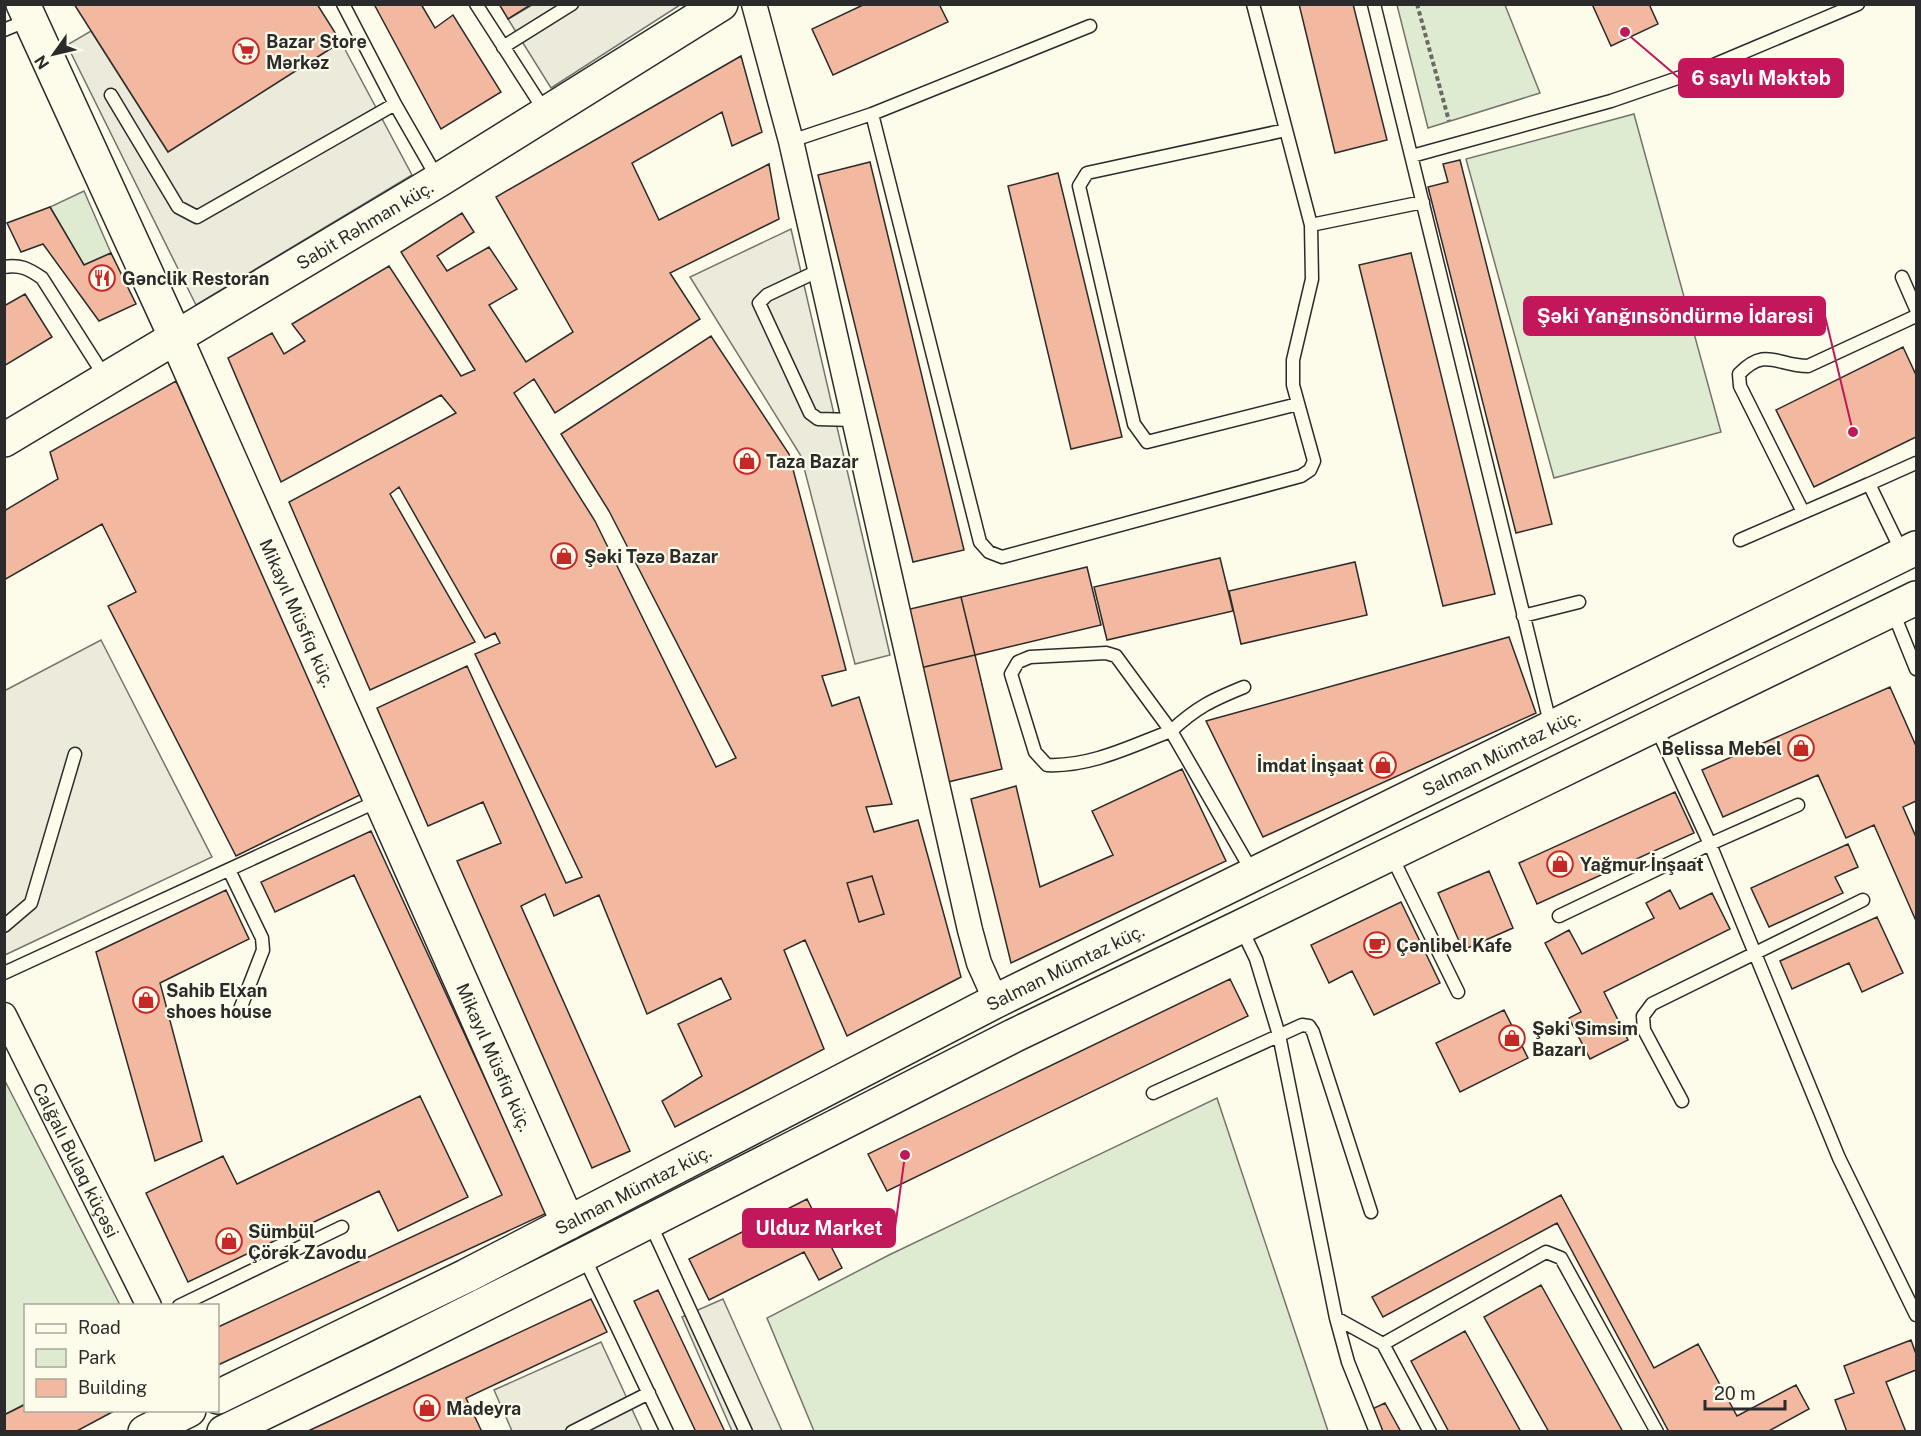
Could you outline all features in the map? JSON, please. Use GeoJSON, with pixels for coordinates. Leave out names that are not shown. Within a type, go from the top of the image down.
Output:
{"type":"FeatureCollection","features":[{"type":"Feature","properties":{"kind":"main road","name":"Sabit Rəhman küç."},"geometry":{"type":"LineString","coordinates":[[4,440],[439,180],[721,4]]}},
{"type":"Feature","properties":{"kind":"main road","name":"Mikayıl Müsfiq küç."},"geometry":{"type":"LineString","coordinates":[[19,18],[176,338],[568,1223]]}},
{"type":"Feature","properties":{"kind":"main road","name":"Salman Mümtaz küç."},"geometry":{"type":"LineString","coordinates":[[219,1397],[375,1322],[996,1001],[1910,551]]}},
{"type":"Feature","properties":{"kind":"main road"},"geometry":{"type":"LineString","coordinates":[[1910,551],[1917,584]]}},
{"type":"Feature","properties":{"kind":"main road"},"geometry":{"type":"LineString","coordinates":[[224,1431],[583,1256],[1012,1035],[1240,927],[1904,604]]}},
{"type":"Feature","properties":{"kind":"main road"},"geometry":{"type":"LineString","coordinates":[[1334,835],[1351,873]]}},
{"type":"Feature","properties":{"kind":"main road"},"geometry":{"type":"LineString","coordinates":[[1222,890],[1240,927]]}},
{"type":"Feature","properties":{"kind":"main road"},"geometry":{"type":"LineString","coordinates":[[145,1431],[185,1412]]}},
{"type":"Feature","properties":{"kind":"main road"},"geometry":{"type":"LineString","coordinates":[[200,1412],[208,1431]]}},
{"type":"Feature","properties":{"kind":"street"},"geometry":{"type":"LineString","coordinates":[[754,4],[791,141],[970,930],[979,963],[996,1001]]}},
{"type":"Feature","properties":{"kind":"street","name":"Calğalı Bulaq küçəsi"},"geometry":{"type":"LineString","coordinates":[[4,1015],[148,1304]]}},
{"type":"Feature","properties":{"kind":"lane"},"geometry":{"type":"LineString","coordinates":[[343,4],[395,104],[439,180]]}},
{"type":"Feature","properties":{"kind":"lane"},"geometry":{"type":"LineString","coordinates":[[476,4],[547,114]]}},
{"type":"Feature","properties":{"kind":"lane"},"geometry":{"type":"LineString","coordinates":[[503,46],[572,4]]}},
{"type":"Feature","properties":{"kind":"lane"},"geometry":{"type":"LineString","coordinates":[[872,114],[980,542],[989,552],[1002,557],[1301,476],[1310,470],[1314,461],[1293,385],[1293,360],[1312,279],[1311,225],[1252,4]]}},
{"type":"Feature","properties":{"kind":"lane"},"geometry":{"type":"LineString","coordinates":[[1374,4],[1551,728]]}},
{"type":"Feature","properties":{"kind":"lane"},"geometry":{"type":"LineString","coordinates":[[1412,156],[1611,101],[1673,80],[1858,4]]}},
{"type":"Feature","properties":{"kind":"lane"},"geometry":{"type":"LineString","coordinates":[[791,141],[872,114],[1090,26]]}},
{"type":"Feature","properties":{"kind":"lane"},"geometry":{"type":"LineString","coordinates":[[111,95],[178,207],[197,217],[395,104]]}},
{"type":"Feature","properties":{"kind":"lane"},"geometry":{"type":"LineString","coordinates":[[1286,130],[1087,172],[1079,186],[1134,424],[1147,442],[1298,404]]}},
{"type":"Feature","properties":{"kind":"lane"},"geometry":{"type":"LineString","coordinates":[[1311,225],[1423,202]]}},
{"type":"Feature","properties":{"kind":"lane"},"geometry":{"type":"LineString","coordinates":[[4,267],[15,265],[28,269],[42,278],[106,379]]}},
{"type":"Feature","properties":{"kind":"lane"},"geometry":{"type":"LineString","coordinates":[[820,270],[767,295],[759,303],[810,413],[818,419],[854,420]]}},
{"type":"Feature","properties":{"kind":"lane"},"geometry":{"type":"LineString","coordinates":[[1902,277],[1917,309]]}},
{"type":"Feature","properties":{"kind":"lane"},"geometry":{"type":"LineString","coordinates":[[1803,512],[1740,386],[1739,374],[1747,366],[1761,359],[1775,359],[1790,366],[1808,366],[1917,316]]}},
{"type":"Feature","properties":{"kind":"lane"},"geometry":{"type":"LineString","coordinates":[[1740,540],[1917,463]]}},
{"type":"Feature","properties":{"kind":"lane"},"geometry":{"type":"LineString","coordinates":[[1869,484],[1910,551]]}},
{"type":"Feature","properties":{"kind":"lane"},"geometry":{"type":"LineString","coordinates":[[1524,616],[1579,602]]}},
{"type":"Feature","properties":{"kind":"lane"},"geometry":{"type":"LineString","coordinates":[[1904,604],[1917,669]]}},
{"type":"Feature","properties":{"kind":"lane"},"geometry":{"type":"LineString","coordinates":[[1244,687],[1206,703],[1191,712],[1171,730],[1092,761],[1063,766],[1047,765],[1035,752],[1011,674],[1018,662],[1030,657],[1106,653],[1116,656],[1171,730],[1254,875]]}},
{"type":"Feature","properties":{"kind":"lane"},"geometry":{"type":"LineString","coordinates":[[1655,725],[1710,844],[1839,1158],[1917,1315]]}},
{"type":"Feature","properties":{"kind":"lane"},"geometry":{"type":"LineString","coordinates":[[4,926],[31,903],[75,754]]}},
{"type":"Feature","properties":{"kind":"lane"},"geometry":{"type":"LineString","coordinates":[[4,973],[381,800]]}},
{"type":"Feature","properties":{"kind":"lane"},"geometry":{"type":"LineString","coordinates":[[1559,916],[1798,805]]}},
{"type":"Feature","properties":{"kind":"lane"},"geometry":{"type":"LineString","coordinates":[[1390,854],[1458,992]]}},
{"type":"Feature","properties":{"kind":"lane"},"geometry":{"type":"LineString","coordinates":[[229,870],[262,938],[264,950],[240,1012]]}},
{"type":"Feature","properties":{"kind":"lane"},"geometry":{"type":"LineString","coordinates":[[1682,1101],[1644,1029],[1643,1016],[1652,1004],[1863,900]]}},
{"type":"Feature","properties":{"kind":"lane"},"geometry":{"type":"LineString","coordinates":[[1240,927],[1256,959],[1279,1035],[1335,1318],[1348,1362],[1376,1431]]}},
{"type":"Feature","properties":{"kind":"lane"},"geometry":{"type":"LineString","coordinates":[[1153,1093],[1302,1025],[1309,1026],[1314,1032],[1371,1212]]}},
{"type":"Feature","properties":{"kind":"lane"},"geometry":{"type":"LineString","coordinates":[[649,1221],[746,1431]]}},
{"type":"Feature","properties":{"kind":"lane"},"geometry":{"type":"LineString","coordinates":[[181,1304],[342,1227]]}},
{"type":"Feature","properties":{"kind":"lane"},"geometry":{"type":"LineString","coordinates":[[1383,1344],[1546,1252],[1561,1258],[1657,1431]]}},
{"type":"Feature","properties":{"kind":"lane"},"geometry":{"type":"LineString","coordinates":[[583,1256],[668,1431]]}},
{"type":"Feature","properties":{"kind":"lane"},"geometry":{"type":"LineString","coordinates":[[1335,1318],[1383,1344],[1430,1431]]}},
{"type":"Feature","properties":{"kind":"lane"},"geometry":{"type":"LineString","coordinates":[[572,1431],[649,1393]]}},
{"type":"Feature","properties":{"kind":"path"},"geometry":{"type":"LineString","coordinates":[[1417,4],[1449,121]]}},
{"type":"Feature","properties":{"kind":"green space"},"geometry":{"type":"Polygon","coordinates":[[[1397,5],[1505,5],[1540,93],[1428,128],[1397,5]]]}},
{"type":"Feature","properties":{"kind":"green space"},"geometry":{"type":"Polygon","coordinates":[[[1634,114],[1721,432],[1554,478],[1466,159],[1634,114]]]}},
{"type":"Feature","properties":{"kind":"green space"},"geometry":{"type":"Polygon","coordinates":[[[84,191],[111,253],[84,265],[50,207],[84,191]]]}},
{"type":"Feature","properties":{"kind":"green space"},"geometry":{"type":"Polygon","coordinates":[[[4,1079],[119,1304],[24,1304],[24,1405],[4,1415],[4,1079]]]}},
{"type":"Feature","properties":{"kind":"green space"},"geometry":{"type":"Polygon","coordinates":[[[1217,1098],[1328,1431],[814,1431],[767,1318],[889,1255],[1217,1098]]]}},
{"type":"Feature","properties":{"kind":"shaded area"},"geometry":{"type":"Polygon","coordinates":[[[532,5],[680,5],[551,88],[508,19],[532,5]]]}},
{"type":"Feature","properties":{"kind":"shaded area"},"geometry":{"type":"Polygon","coordinates":[[[91,31],[168,152],[341,42],[412,175],[196,305],[67,45],[91,31]]]}},
{"type":"Feature","properties":{"kind":"shaded area"},"geometry":{"type":"Polygon","coordinates":[[[791,229],[890,655],[855,664],[801,456],[690,277],[791,229]]]}},
{"type":"Feature","properties":{"kind":"shaded area"},"geometry":{"type":"Polygon","coordinates":[[[101,640],[212,857],[5,955],[4,691],[101,640]]]}},
{"type":"Feature","properties":{"kind":"shaded area"},"geometry":{"type":"Polygon","coordinates":[[[723,1299],[782,1431],[732,1431],[682,1317],[723,1299]]]}},
{"type":"Feature","properties":{"kind":"shaded area"},"geometry":{"type":"Polygon","coordinates":[[[601,1342],[642,1431],[512,1431],[494,1390],[601,1342]]]}},
{"type":"Feature","properties":{"kind":"building"},"geometry":{"type":"Polygon","coordinates":[[[74,4],[317,4],[341,42],[168,152],[74,4]]]}},
{"type":"Feature","properties":{"kind":"building"},"geometry":{"type":"Polygon","coordinates":[[[374,4],[421,4],[435,28],[453,15],[501,92],[441,129],[374,4]]]}},
{"type":"Feature","properties":{"kind":"building"},"geometry":{"type":"Polygon","coordinates":[[[499,4],[532,4],[508,19],[499,4]]]}},
{"type":"Feature","properties":{"kind":"building"},"geometry":{"type":"Polygon","coordinates":[[[865,4],[939,4],[948,22],[833,75],[812,29],[865,4]]]}},
{"type":"Feature","properties":{"kind":"building"},"geometry":{"type":"Polygon","coordinates":[[[1299,4],[1353,4],[1387,140],[1335,153],[1299,4]]]}},
{"type":"Feature","properties":{"kind":"building"},"geometry":{"type":"Polygon","coordinates":[[[1592,4],[1649,4],[1658,24],[1611,46],[1592,4]]]}},
{"type":"Feature","properties":{"kind":"building","name":"Şəki Təzə Bazar"},"geometry":{"type":"Polygon","coordinates":[[[741,56],[762,132],[732,146],[722,112],[632,163],[659,220],[769,164],[779,219],[670,273],[700,319],[555,413],[534,379],[514,393],[595,521],[716,767],[736,758],[609,511],[561,434],[711,336],[789,454],[846,670],[822,676],[832,706],[859,697],[892,804],[866,807],[874,832],[918,820],[961,977],[847,1036],[805,940],[784,950],[824,1049],[675,1127],[662,1101],[702,1076],[678,1024],[731,999],[721,978],[647,1014],[599,895],[554,916],[545,894],[521,906],[630,1151],[592,1168],[457,861],[501,843],[483,802],[428,826],[377,708],[467,666],[566,883],[582,877],[475,654],[500,643],[495,633],[485,638],[399,487],[390,494],[475,642],[370,690],[289,502],[456,413],[441,395],[281,482],[228,358],[272,333],[284,354],[305,341],[292,324],[389,266],[461,376],[475,370],[401,252],[462,213],[474,232],[437,256],[447,271],[489,247],[517,289],[489,305],[526,362],[573,332],[496,197],[741,56]]]}},
{"type":"Feature","properties":{"kind":"building"},"geometry":{"type":"Polygon","coordinates":[[[1460,160],[1552,524],[1516,533],[1428,187],[1448,182],[1443,164],[1460,160]]]}},
{"type":"Feature","properties":{"kind":"building"},"geometry":{"type":"Polygon","coordinates":[[[870,162],[964,550],[913,562],[818,175],[870,162]]]}},
{"type":"Feature","properties":{"kind":"building"},"geometry":{"type":"Polygon","coordinates":[[[1058,173],[1122,437],[1071,449],[1008,186],[1058,173]]]}},
{"type":"Feature","properties":{"kind":"building"},"geometry":{"type":"Polygon","coordinates":[[[50,207],[84,265],[111,253],[136,304],[99,321],[43,244],[21,252],[7,223],[50,207]]]}},
{"type":"Feature","properties":{"kind":"building"},"geometry":{"type":"Polygon","coordinates":[[[1411,253],[1495,594],[1443,606],[1359,265],[1411,253]]]}},
{"type":"Feature","properties":{"kind":"building"},"geometry":{"type":"Polygon","coordinates":[[[25,294],[52,337],[4,366],[4,306],[25,294]]]}},
{"type":"Feature","properties":{"kind":"building"},"geometry":{"type":"Polygon","coordinates":[[[1903,347],[1916,375],[1916,437],[1814,487],[1776,410],[1903,347]]]}},
{"type":"Feature","properties":{"kind":"building"},"geometry":{"type":"Polygon","coordinates":[[[176,381],[362,794],[236,856],[108,606],[136,592],[102,524],[4,580],[4,511],[58,479],[50,452],[176,381]]]}},
{"type":"Feature","properties":{"kind":"building"},"geometry":{"type":"Polygon","coordinates":[[[1220,558],[1233,611],[1107,640],[1094,587],[1220,558]]]}},
{"type":"Feature","properties":{"kind":"building"},"geometry":{"type":"Polygon","coordinates":[[[1355,562],[1367,615],[1241,644],[1229,591],[1355,562]]]}},
{"type":"Feature","properties":{"kind":"building"},"geometry":{"type":"Polygon","coordinates":[[[1087,567],[1101,625],[975,655],[961,597],[1087,567]]]}},
{"type":"Feature","properties":{"kind":"building"},"geometry":{"type":"Polygon","coordinates":[[[961,597],[975,655],[920,668],[906,610],[961,597]]]}},
{"type":"Feature","properties":{"kind":"building"},"geometry":{"type":"Polygon","coordinates":[[[1509,637],[1536,713],[1263,837],[1206,721],[1509,637]]]}},
{"type":"Feature","properties":{"kind":"building"},"geometry":{"type":"Polygon","coordinates":[[[975,655],[1002,769],[948,782],[920,668],[975,655]]]}},
{"type":"Feature","properties":{"kind":"building"},"geometry":{"type":"Polygon","coordinates":[[[1890,687],[1916,746],[1916,801],[1903,807],[1916,837],[1916,921],[1874,825],[1846,838],[1818,775],[1723,817],[1702,770],[1890,687]]]}},
{"type":"Feature","properties":{"kind":"building"},"geometry":{"type":"Polygon","coordinates":[[[1182,769],[1226,861],[1011,963],[971,799],[1016,786],[1040,887],[1113,855],[1092,811],[1182,769]]]}},
{"type":"Feature","properties":{"kind":"building"},"geometry":{"type":"Polygon","coordinates":[[[1675,792],[1694,833],[1537,904],[1519,863],[1675,792]]]}},
{"type":"Feature","properties":{"kind":"building"},"geometry":{"type":"Polygon","coordinates":[[[371,831],[547,1213],[219,1365],[219,1327],[502,1195],[354,875],[275,912],[261,882],[371,831]]]}},
{"type":"Feature","properties":{"kind":"building"},"geometry":{"type":"Polygon","coordinates":[[[1848,844],[1858,867],[1835,877],[1843,893],[1769,927],[1751,888],[1848,844]]]}},
{"type":"Feature","properties":{"kind":"building"},"geometry":{"type":"Polygon","coordinates":[[[1489,871],[1513,928],[1463,950],[1438,893],[1489,871]]]}},
{"type":"Feature","properties":{"kind":"building"},"geometry":{"type":"Polygon","coordinates":[[[872,876],[884,914],[859,922],[847,883],[872,876]]]}},
{"type":"Feature","properties":{"kind":"building"},"geometry":{"type":"Polygon","coordinates":[[[226,890],[249,939],[160,983],[202,1141],[155,1161],[96,952],[226,890]]]}},
{"type":"Feature","properties":{"kind":"building"},"geometry":{"type":"Polygon","coordinates":[[[1670,890],[1680,909],[1712,893],[1730,929],[1604,992],[1628,1040],[1590,1059],[1569,1018],[1581,1012],[1545,943],[1569,930],[1582,954],[1654,918],[1646,903],[1670,890]]]}},
{"type":"Feature","properties":{"kind":"building"},"geometry":{"type":"Polygon","coordinates":[[[1401,902],[1440,983],[1374,1015],[1352,971],[1329,983],[1311,945],[1401,902]]]}},
{"type":"Feature","properties":{"kind":"building"},"geometry":{"type":"Polygon","coordinates":[[[1877,917],[1903,973],[1862,992],[1849,963],[1792,989],[1780,961],[1877,917]]]}},
{"type":"Feature","properties":{"kind":"building"},"geometry":{"type":"Polygon","coordinates":[[[1230,979],[1248,1016],[887,1191],[868,1154],[1230,979]]]}},
{"type":"Feature","properties":{"kind":"building"},"geometry":{"type":"Polygon","coordinates":[[[1504,1010],[1528,1058],[1460,1092],[1436,1043],[1504,1010]]]}},
{"type":"Feature","properties":{"kind":"building"},"geometry":{"type":"Polygon","coordinates":[[[420,1096],[468,1197],[398,1231],[379,1191],[188,1282],[146,1193],[223,1156],[237,1184],[420,1096]]]}},
{"type":"Feature","properties":{"kind":"building"},"geometry":{"type":"Polygon","coordinates":[[[1561,1195],[1654,1368],[1698,1344],[1737,1416],[1796,1385],[1809,1409],[1767,1432],[1669,1432],[1557,1223],[1383,1317],[1372,1297],[1561,1195]]]}},
{"type":"Feature","properties":{"kind":"building"},"geometry":{"type":"Polygon","coordinates":[[[807,1199],[842,1268],[819,1280],[804,1252],[709,1300],[689,1259],[807,1199]]]}},
{"type":"Feature","properties":{"kind":"building"},"geometry":{"type":"Polygon","coordinates":[[[1541,1285],[1623,1432],[1549,1432],[1484,1317],[1541,1285]]]}},
{"type":"Feature","properties":{"kind":"building"},"geometry":{"type":"Polygon","coordinates":[[[658,1290],[725,1432],[696,1432],[634,1301],[658,1290]]]}},
{"type":"Feature","properties":{"kind":"building"},"geometry":{"type":"Polygon","coordinates":[[[591,1299],[607,1332],[466,1398],[482,1432],[306,1432],[591,1299]]]}},
{"type":"Feature","properties":{"kind":"building"},"geometry":{"type":"Polygon","coordinates":[[[1465,1331],[1521,1432],[1449,1432],[1411,1361],[1465,1331]]]}},
{"type":"Feature","properties":{"kind":"building"},"geometry":{"type":"Polygon","coordinates":[[[1911,1340],[1916,1354],[1916,1370],[1886,1382],[1906,1432],[1847,1432],[1835,1400],[1854,1393],[1844,1366],[1911,1340]]]}},
{"type":"Feature","properties":{"kind":"building"},"geometry":{"type":"Polygon","coordinates":[[[1385,1403],[1401,1432],[1383,1432],[1372,1409],[1385,1403]]]}},
{"type":"Feature","properties":{"kind":"building"},"geometry":{"type":"Polygon","coordinates":[[[24,1405],[24,1412],[112,1412],[75,1432],[4,1432],[4,1415],[24,1405]]]}},
{"type":"Feature","properties":{"kind":"place","name":"6 saylı Məktəb"},"geometry":{"type":"Point","coordinates":[1625,32]}},
{"type":"Feature","properties":{"kind":"place","name":"Bazar Store Mərkəz"},"geometry":{"type":"Point","coordinates":[246,51]}},
{"type":"Feature","properties":{"kind":"place","name":"Gənclik Restoran"},"geometry":{"type":"Point","coordinates":[102,278]}},
{"type":"Feature","properties":{"kind":"place","name":"Şəki Yanğınsöndürmə İdarəsi"},"geometry":{"type":"Point","coordinates":[1853,432]}},
{"type":"Feature","properties":{"kind":"place","name":"Taza Bazar"},"geometry":{"type":"Point","coordinates":[747,461]}},
{"type":"Feature","properties":{"kind":"place","name":"Şəki Təzə Bazar"},"geometry":{"type":"Point","coordinates":[564,556]}},
{"type":"Feature","properties":{"kind":"place","name":"Belissa Mebel"},"geometry":{"type":"Point","coordinates":[1801,748]}},
{"type":"Feature","properties":{"kind":"place","name":"İmdat İnşaat"},"geometry":{"type":"Point","coordinates":[1383,765]}},
{"type":"Feature","properties":{"kind":"place","name":"Yağmur İnşaat"},"geometry":{"type":"Point","coordinates":[1560,864]}},
{"type":"Feature","properties":{"kind":"place","name":"Çənlibel Kafe"},"geometry":{"type":"Point","coordinates":[1377,945]}},
{"type":"Feature","properties":{"kind":"place","name":"Sahib Elxan shoes house"},"geometry":{"type":"Point","coordinates":[146,1000]}},
{"type":"Feature","properties":{"kind":"place","name":"Şəki Simsim Bazarı"},"geometry":{"type":"Point","coordinates":[1512,1038]}},
{"type":"Feature","properties":{"kind":"place","name":"Ulduz Market"},"geometry":{"type":"Point","coordinates":[905,1155]}},
{"type":"Feature","properties":{"kind":"place","name":"Sümbül Çörək Zavodu"},"geometry":{"type":"Point","coordinates":[229,1241]}},
{"type":"Feature","properties":{"kind":"place","name":"Madeyra"},"geometry":{"type":"Point","coordinates":[427,1408]}}]}
